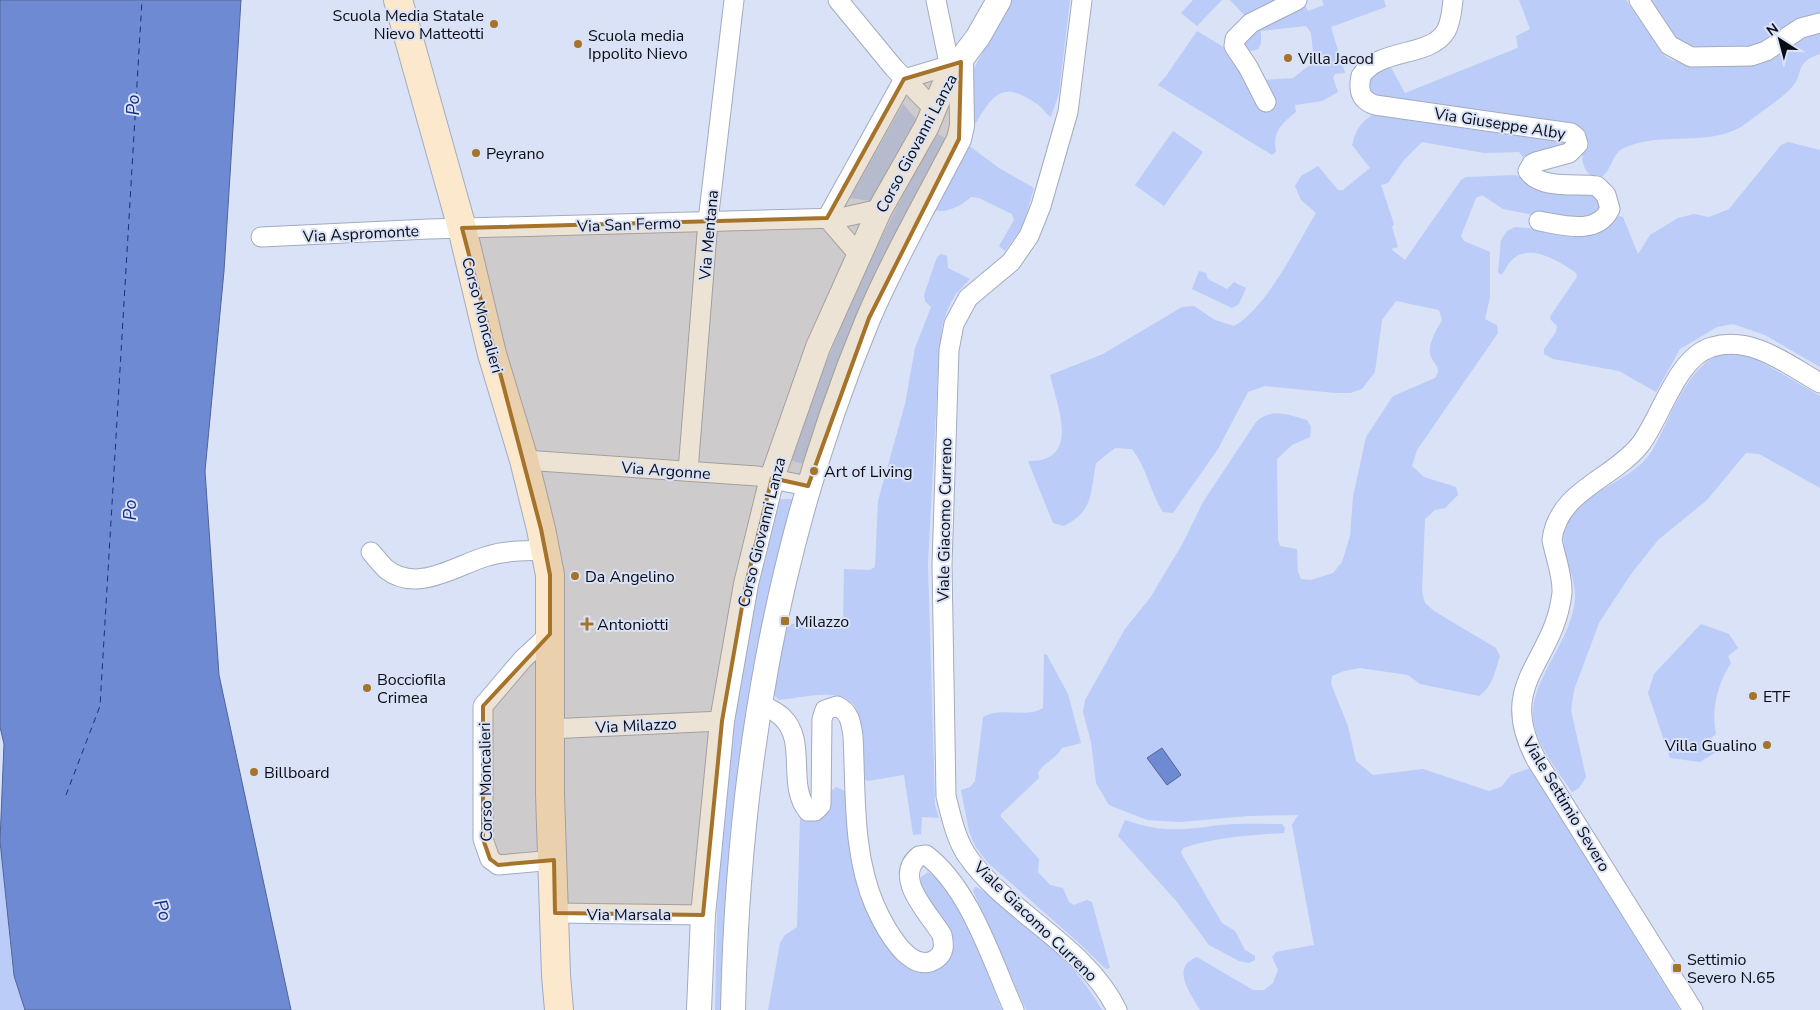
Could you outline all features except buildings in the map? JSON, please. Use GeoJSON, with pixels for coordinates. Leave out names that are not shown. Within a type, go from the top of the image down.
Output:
{"type":"FeatureCollection","features":[{"type":"Feature","properties":{"kind":"main road","name":"Corso Moncalieri"},"geometry":{"type":"LineString","coordinates":[[398,0],[462,228],[492,354],[524,460],[550,574],[549,729],[556,975],[560,1010]]}},
{"type":"Feature","properties":{"kind":"street","name":"Via Mentana"},"geometry":{"type":"LineString","coordinates":[[688,471],[708,221],[734,0]]}},
{"type":"Feature","properties":{"kind":"street"},"geometry":{"type":"LineString","coordinates":[[838,0],[904,79],[933,108]]}},
{"type":"Feature","properties":{"kind":"street"},"geometry":{"type":"LineString","coordinates":[[860,255],[827,218],[904,79],[954,67],[936,0]]}},
{"type":"Feature","properties":{"kind":"street","name":"Corso Giovanni Lanza"},"geometry":{"type":"LineString","coordinates":[[699,1010],[703,915],[722,722],[746,584],[772,478],[818,346],[880,209],[927,126],[933,108],[954,67],[999,0]]}},
{"type":"Feature","properties":{"kind":"street","name":"Viale Giacomo Curreno"},"geometry":{"type":"LineString","coordinates":[[1082,0],[1068,112],[1041,206],[1030,236],[1011,262],[968,298],[957,318],[949,350],[942,565],[946,796],[953,826],[966,853],[984,875],[1083,964],[1104,986],[1117,1010]]}},
{"type":"Feature","properties":{"kind":"street"},"geometry":{"type":"LineString","coordinates":[[1266,102],[1248,66],[1234,46],[1235,40],[1251,23],[1297,0]]}},
{"type":"Feature","properties":{"kind":"street","name":"Via Giuseppe Alby"},"geometry":{"type":"LineString","coordinates":[[1453,0],[1449,23],[1443,34],[1431,43],[1390,56],[1370,66],[1360,76],[1360,94],[1368,102],[1374,104],[1568,132],[1574,135],[1578,144],[1574,150],[1536,162],[1532,164],[1528,171],[1534,177],[1550,183],[1597,186],[1609,200],[1610,209],[1605,218],[1592,225],[1576,226],[1539,221]]}},
{"type":"Feature","properties":{"kind":"street"},"geometry":{"type":"LineString","coordinates":[[1639,0],[1669,45],[1690,56],[1751,56],[1766,51],[1801,28],[1820,23]]}},
{"type":"Feature","properties":{"kind":"street","name":"Corso Giovanni Lanza"},"geometry":{"type":"LineString","coordinates":[[733,1010],[735,923],[749,774],[759,703],[779,599],[808,486],[830,418],[869,318],[959,140],[962,126],[954,67]]}},
{"type":"Feature","properties":{"kind":"street","name":"Via San Fermo"},"geometry":{"type":"LineString","coordinates":[[462,228],[827,218],[859,216],[880,209]]}},
{"type":"Feature","properties":{"kind":"street","name":"Via Aspromonte"},"geometry":{"type":"LineString","coordinates":[[261,237],[462,228]]}},
{"type":"Feature","properties":{"kind":"street","name":"Viale Settimio Severo"},"geometry":{"type":"LineString","coordinates":[[1694,1010],[1537,761],[1522,728],[1522,703],[1525,688],[1554,627],[1562,591],[1552,534],[1567,504],[1634,451],[1648,432],[1684,370],[1705,349],[1730,344],[1751,346],[1774,356],[1820,383]]}},
{"type":"Feature","properties":{"kind":"street","name":"Via Argonne"},"geometry":{"type":"LineString","coordinates":[[524,460],[772,478],[808,486]]}},
{"type":"Feature","properties":{"kind":"street"},"geometry":{"type":"LineString","coordinates":[[371,552],[387,570],[404,579],[419,580],[488,555],[545,550]]}},
{"type":"Feature","properties":{"kind":"street","name":"Corso Moncalieri"},"geometry":{"type":"LineString","coordinates":[[550,634],[523,659],[483,706],[482,839],[490,859],[498,865],[554,860]]}},
{"type":"Feature","properties":{"kind":"street"},"geometry":{"type":"LineString","coordinates":[[759,703],[782,716],[791,728],[794,739],[800,797],[808,811],[815,811],[821,805],[822,719],[825,710],[837,706],[844,709],[851,720],[853,736],[858,838],[875,906],[900,948],[911,960],[920,963],[941,955],[944,945],[942,935],[908,881],[908,869],[919,856],[926,855],[933,860],[957,889],[967,906],[1014,1010]]}},
{"type":"Feature","properties":{"kind":"street","name":"Via Milazzo"},"geometry":{"type":"LineString","coordinates":[[549,729],[722,722]]}},
{"type":"Feature","properties":{"kind":"street","name":"Via Marsala"},"geometry":{"type":"LineString","coordinates":[[554,913],[703,915]]}},
{"type":"Feature","properties":{"kind":"highlighted area"},"geometry":{"type":"Polygon","coordinates":[[[961,62],[959,139],[869,318],[808,486],[772,478],[746,584],[722,721],[703,915],[555,913],[554,860],[498,865],[490,859],[483,839],[483,706],[550,634],[550,575],[541,529],[462,228],[827,218],[904,79],[961,62]]]}},
{"type":"Feature","properties":{"kind":"shaded area"},"geometry":{"type":"Polygon","coordinates":[[[1011,0],[1070,0],[1059,93],[1051,117],[1024,96],[1013,92],[997,95],[984,109],[971,131],[973,70],[1011,0]]]}},
{"type":"Feature","properties":{"kind":"shaded area"},"geometry":{"type":"Polygon","coordinates":[[[1193,0],[1222,0],[1197,26],[1181,13],[1193,0]]]}},
{"type":"Feature","properties":{"kind":"shaded area"},"geometry":{"type":"Polygon","coordinates":[[[1230,0],[1285,0],[1246,17],[1230,0]]]}},
{"type":"Feature","properties":{"kind":"shaded area"},"geometry":{"type":"Polygon","coordinates":[[[1322,0],[1384,0],[1386,7],[1331,27],[1345,73],[1335,74],[1333,78],[1338,92],[1322,101],[1295,105],[1296,112],[1279,129],[1275,139],[1276,152],[1272,155],[1158,85],[1197,31],[1225,48],[1263,80],[1293,78],[1314,62],[1311,33],[1306,26],[1261,31],[1261,44],[1258,49],[1247,52],[1240,40],[1303,2],[1308,11],[1324,5],[1322,0]]]}},
{"type":"Feature","properties":{"kind":"shaded area"},"geometry":{"type":"Polygon","coordinates":[[[1519,0],[1626,0],[1665,56],[1680,63],[1719,62],[1820,32],[1820,54],[1802,65],[1796,83],[1782,96],[1748,122],[1734,130],[1703,138],[1653,140],[1637,143],[1618,152],[1606,173],[1597,180],[1584,167],[1582,157],[1586,139],[1576,124],[1370,96],[1366,79],[1389,64],[1405,93],[1515,49],[1518,47],[1516,36],[1530,29],[1519,0]]]}},
{"type":"Feature","properties":{"kind":"shaded area"},"geometry":{"type":"Polygon","coordinates":[[[1649,0],[1820,0],[1820,16],[1751,50],[1700,50],[1676,37],[1649,0]]]}},
{"type":"Feature","properties":{"kind":"shaded area"},"geometry":{"type":"Polygon","coordinates":[[[903,104],[917,120],[871,201],[850,198],[903,104]]]}},
{"type":"Feature","properties":{"kind":"shaded area"},"geometry":{"type":"Polygon","coordinates":[[[1374,114],[1565,137],[1567,142],[1556,150],[1523,157],[1519,152],[1484,153],[1422,142],[1404,160],[1388,183],[1381,185],[1394,224],[1392,227],[1398,247],[1391,249],[1405,260],[1461,180],[1466,177],[1515,175],[1544,188],[1590,191],[1603,204],[1598,216],[1558,220],[1503,209],[1482,195],[1476,198],[1461,236],[1464,241],[1490,252],[1490,297],[1485,319],[1497,325],[1498,333],[1417,450],[1412,466],[1424,477],[1456,487],[1458,495],[1445,508],[1435,510],[1425,519],[1422,592],[1425,603],[1434,611],[1496,648],[1500,656],[1490,683],[1479,696],[1420,684],[1408,675],[1360,668],[1344,671],[1332,676],[1331,684],[1348,726],[1356,761],[1373,775],[1423,769],[1489,791],[1501,787],[1511,775],[1530,768],[1680,1010],[1200,1010],[1183,974],[1189,961],[1197,957],[1253,990],[1264,990],[1273,983],[1278,970],[1272,957],[1276,952],[1314,945],[1292,825],[1298,815],[1248,816],[1180,822],[1147,820],[1109,805],[1096,783],[1091,742],[1083,712],[1085,700],[1125,629],[1150,598],[1183,543],[1203,502],[1256,422],[1262,417],[1274,413],[1287,414],[1307,420],[1311,427],[1310,437],[1292,445],[1277,459],[1278,540],[1280,546],[1297,549],[1298,572],[1301,579],[1311,580],[1333,573],[1342,562],[1350,536],[1353,497],[1366,437],[1393,396],[1435,378],[1438,368],[1431,358],[1430,345],[1442,320],[1439,310],[1396,301],[1382,320],[1375,372],[1362,389],[1350,393],[1335,393],[1265,386],[1248,392],[1218,449],[1173,513],[1163,512],[1132,449],[1115,448],[1096,463],[1089,500],[1081,514],[1064,526],[1053,523],[1028,461],[1045,459],[1055,452],[1061,442],[1060,416],[1050,375],[1103,354],[1182,307],[1194,306],[1215,320],[1234,326],[1246,317],[1258,305],[1280,275],[1316,213],[1301,200],[1295,186],[1301,176],[1318,166],[1338,190],[1343,190],[1370,168],[1352,145],[1360,126],[1374,114]]]}},
{"type":"Feature","properties":{"kind":"shaded area"},"geometry":{"type":"Polygon","coordinates":[[[1173,131],[1203,152],[1164,206],[1135,185],[1173,131]]]}},
{"type":"Feature","properties":{"kind":"shaded area"},"geometry":{"type":"Polygon","coordinates":[[[937,134],[948,139],[828,393],[803,464],[790,460],[838,334],[874,253],[937,134]]]}},
{"type":"Feature","properties":{"kind":"shaded area"},"geometry":{"type":"Polygon","coordinates":[[[1788,142],[1820,150],[1820,367],[1765,335],[1733,324],[1717,327],[1680,349],[1656,392],[1619,371],[1553,359],[1544,354],[1544,349],[1556,332],[1557,326],[1550,319],[1551,315],[1577,277],[1576,273],[1561,263],[1543,255],[1525,253],[1517,256],[1510,262],[1501,275],[1498,272],[1501,240],[1507,231],[1515,227],[1540,229],[1614,219],[1619,216],[1623,217],[1638,254],[1650,235],[1678,218],[1694,214],[1709,217],[1729,209],[1781,145],[1788,142]]]}},
{"type":"Feature","properties":{"kind":"shaded area"},"geometry":{"type":"Polygon","coordinates":[[[968,145],[999,168],[1034,188],[1023,226],[1005,251],[999,246],[1014,220],[1012,214],[979,198],[971,197],[953,209],[937,211],[932,209],[968,145]]]}},
{"type":"Feature","properties":{"kind":"shaded area"},"geometry":{"type":"Polygon","coordinates":[[[941,254],[947,256],[948,268],[970,279],[955,295],[947,311],[942,326],[938,374],[928,563],[935,805],[939,818],[922,817],[921,834],[913,835],[904,775],[868,781],[864,779],[858,712],[852,703],[834,695],[779,700],[773,694],[786,628],[791,624],[840,623],[843,620],[844,569],[870,570],[875,567],[878,501],[905,404],[915,348],[931,307],[925,301],[924,295],[937,257],[941,254]]]}},
{"type":"Feature","properties":{"kind":"shaded area"},"geometry":{"type":"Polygon","coordinates":[[[1199,271],[1206,273],[1208,279],[1227,289],[1234,282],[1246,288],[1239,304],[1232,308],[1192,289],[1199,271]]]}},
{"type":"Feature","properties":{"kind":"shaded area"},"geometry":{"type":"Polygon","coordinates":[[[1724,353],[1749,356],[1758,360],[1820,396],[1820,488],[1759,454],[1746,453],[1707,500],[1658,540],[1631,574],[1599,623],[1574,690],[1571,710],[1586,777],[1579,788],[1572,792],[1538,738],[1533,718],[1534,703],[1538,689],[1567,630],[1575,598],[1573,578],[1564,547],[1565,527],[1570,517],[1579,507],[1600,491],[1634,470],[1644,461],[1652,451],[1690,380],[1699,368],[1711,359],[1724,353]]]}},
{"type":"Feature","properties":{"kind":"shaded area"},"geometry":{"type":"Polygon","coordinates":[[[779,499],[793,499],[768,599],[749,699],[740,767],[735,827],[725,1010],[715,1010],[719,858],[726,767],[748,633],[779,499]]]}},
{"type":"Feature","properties":{"kind":"shaded area"},"geometry":{"type":"Polygon","coordinates":[[[1701,624],[1729,634],[1738,648],[1728,656],[1731,663],[1716,697],[1714,715],[1716,734],[1710,739],[1718,751],[1700,762],[1670,758],[1648,693],[1654,674],[1701,624]]]}},
{"type":"Feature","properties":{"kind":"shaded area"},"geometry":{"type":"Polygon","coordinates":[[[1044,654],[1047,655],[1068,694],[1081,743],[1062,748],[1057,755],[1043,766],[1038,773],[1039,778],[1001,814],[1001,817],[1039,859],[1038,872],[1050,885],[1063,888],[1069,902],[1074,905],[1087,900],[1092,902],[1110,968],[1106,969],[987,862],[975,846],[969,831],[961,790],[970,787],[975,781],[983,717],[997,712],[1029,712],[1043,708],[1044,654]]]}},
{"type":"Feature","properties":{"kind":"shaded area"},"geometry":{"type":"Polygon","coordinates":[[[836,787],[845,791],[877,920],[894,955],[906,967],[921,973],[938,970],[948,962],[954,942],[921,884],[920,878],[928,872],[952,898],[962,916],[981,956],[1002,1010],[768,1010],[780,943],[785,935],[797,927],[800,816],[805,819],[826,811],[831,791],[836,787]]]}},
{"type":"Feature","properties":{"kind":"shaded area"},"geometry":{"type":"Polygon","coordinates":[[[1125,820],[1161,829],[1235,824],[1282,824],[1285,828],[1284,833],[1208,841],[1183,848],[1181,853],[1222,923],[1235,931],[1245,950],[1255,956],[1255,960],[1249,963],[1239,961],[1209,945],[1177,902],[1118,836],[1125,820]]]}},
{"type":"Feature","properties":{"kind":"shaded area"},"geometry":{"type":"Polygon","coordinates":[[[0,841],[13,976],[25,1010],[0,1010],[0,841]]]}},
{"type":"Feature","properties":{"kind":"shaded area"},"geometry":{"type":"Polygon","coordinates":[[[975,887],[982,890],[1008,910],[1066,962],[1085,984],[1102,1010],[1026,1010],[973,891],[975,887]]]}},
{"type":"Feature","properties":{"kind":"water","name":"Po"},"geometry":{"type":"Polygon","coordinates":[[[0,0],[241,0],[224,271],[205,471],[219,675],[291,1010],[25,1010],[14,976],[0,841],[4,744],[0,727],[0,0]]]}},
{"type":"Feature","properties":{"kind":"water"},"geometry":{"type":"Polygon","coordinates":[[[1162,748],[1181,775],[1167,785],[1147,758],[1162,748]]]}},
{"type":"Feature","properties":{"kind":"ferry route"},"geometry":{"type":"LineString","coordinates":[[66,795],[100,706],[142,0]]}},
{"type":"Feature","properties":{"kind":"place","name":"Scuola Media Statale Nievo Matteotti"},"geometry":{"type":"Point","coordinates":[494,24]}},
{"type":"Feature","properties":{"kind":"place","name":"Scuola media Ippolito Nievo"},"geometry":{"type":"Point","coordinates":[578,44]}},
{"type":"Feature","properties":{"kind":"place","name":"Villa Jacod"},"geometry":{"type":"Point","coordinates":[1288,58]}},
{"type":"Feature","properties":{"kind":"place","name":"Peyrano"},"geometry":{"type":"Point","coordinates":[476,153]}},
{"type":"Feature","properties":{"kind":"place","name":"Art of Living"},"geometry":{"type":"Point","coordinates":[814,471]}},
{"type":"Feature","properties":{"kind":"place","name":"Da Angelino"},"geometry":{"type":"Point","coordinates":[575,576]}},
{"type":"Feature","properties":{"kind":"place","name":"Milazzo"},"geometry":{"type":"Point","coordinates":[785,621]}},
{"type":"Feature","properties":{"kind":"place","name":"Antoniotti"},"geometry":{"type":"Point","coordinates":[587,624]}},
{"type":"Feature","properties":{"kind":"place","name":"Bocciofila Crimea"},"geometry":{"type":"Point","coordinates":[367,688]}},
{"type":"Feature","properties":{"kind":"place","name":"ETF"},"geometry":{"type":"Point","coordinates":[1753,696]}},
{"type":"Feature","properties":{"kind":"place","name":"Villa Gualino"},"geometry":{"type":"Point","coordinates":[1767,745]}},
{"type":"Feature","properties":{"kind":"place","name":"Billboard"},"geometry":{"type":"Point","coordinates":[254,772]}},
{"type":"Feature","properties":{"kind":"place","name":"Settimio Severo N.65"},"geometry":{"type":"Point","coordinates":[1677,968]}}]}
